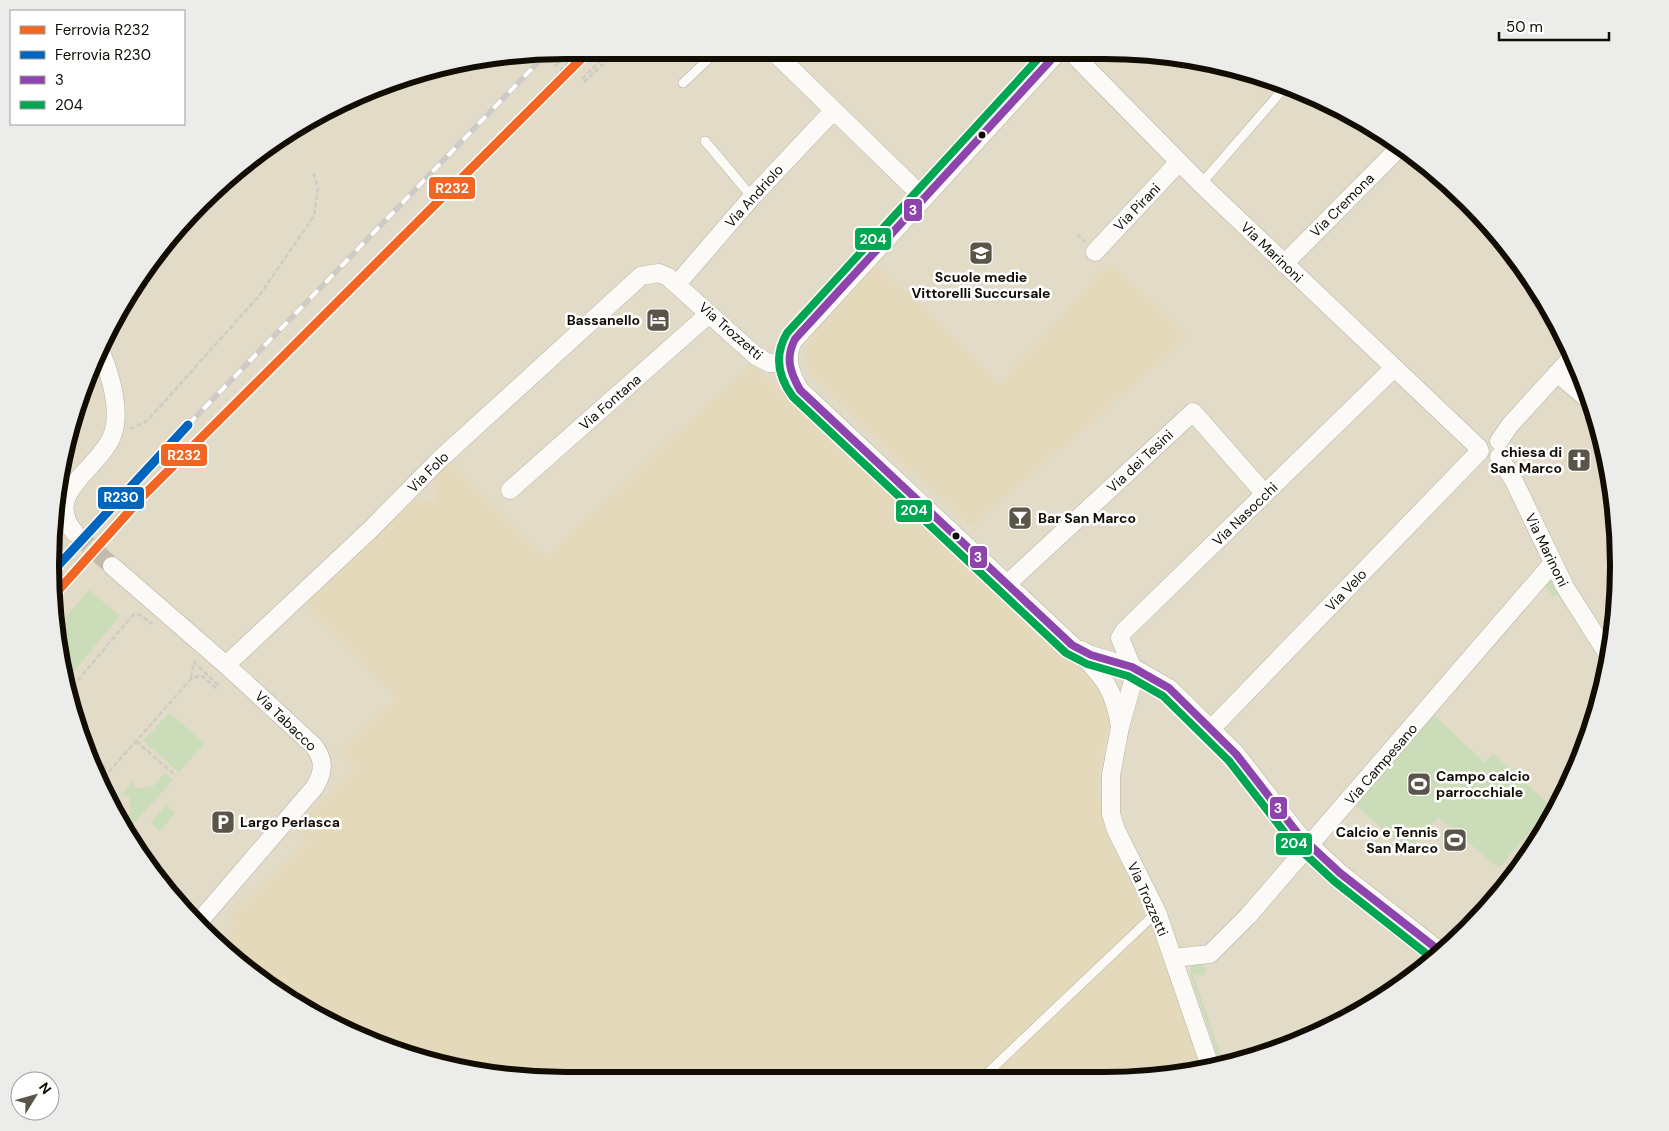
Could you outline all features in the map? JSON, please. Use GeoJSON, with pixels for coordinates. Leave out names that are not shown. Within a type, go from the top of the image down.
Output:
{"type":"FeatureCollection","features":[{"type":"Feature","properties":{"kind":"street"},"geometry":{"type":"LineString","coordinates":[[781,59],[924,198]]}},
{"type":"Feature","properties":{"kind":"street"},"geometry":{"type":"LineString","coordinates":[[789,363],[789,350],[794,339],[1054,59]]}},
{"type":"Feature","properties":{"kind":"street","name":"Via Marinoni"},"geometry":{"type":"LineString","coordinates":[[1070,59],[1480,450]]}},
{"type":"Feature","properties":{"kind":"street","name":"Via Andriolo"},"geometry":{"type":"LineString","coordinates":[[678,284],[752,197],[834,110]]}},
{"type":"Feature","properties":{"kind":"street","name":"Via Cremona"},"geometry":{"type":"LineString","coordinates":[[1284,264],[1396,151]]}},
{"type":"Feature","properties":{"kind":"street","name":"Via Pirani"},"geometry":{"type":"LineString","coordinates":[[1095,252],[1179,162]]}},
{"type":"Feature","properties":{"kind":"street","name":"Via Trozzetti"},"geometry":{"type":"LineString","coordinates":[[633,281],[641,276],[659,274],[678,284],[709,314],[763,360],[776,364],[789,363],[800,390],[1006,585],[1072,644],[1102,676],[1111,690],[1117,706],[1120,727]]}},
{"type":"Feature","properties":{"kind":"street","name":"Via Folo"},"geometry":{"type":"LineString","coordinates":[[226,665],[371,529],[439,460],[633,281]]}},
{"type":"Feature","properties":{"kind":"street","name":"Via Fontana"},"geometry":{"type":"LineString","coordinates":[[510,490],[709,314]]}},
{"type":"Feature","properties":{"kind":"street"},"geometry":{"type":"LineString","coordinates":[[75,533],[66,518],[66,500],[70,489],[111,438],[115,422],[114,401],[103,360]]}},
{"type":"Feature","properties":{"kind":"street"},"geometry":{"type":"LineString","coordinates":[[1480,450],[1486,460],[1493,460],[1510,424],[1567,362]]}},
{"type":"Feature","properties":{"kind":"street","name":"Via Nasocchi"},"geometry":{"type":"LineString","coordinates":[[1132,667],[1120,642],[1124,631],[1394,368]]}},
{"type":"Feature","properties":{"kind":"street"},"geometry":{"type":"LineString","coordinates":[[1557,372],[1579,391]]}},
{"type":"Feature","properties":{"kind":"street","name":"Via dei Tesini"},"geometry":{"type":"LineString","coordinates":[[1006,585],[1193,412],[1265,494]]}},
{"type":"Feature","properties":{"kind":"street","name":"Via Marinoni"},"geometry":{"type":"LineString","coordinates":[[1499,449],[1552,564],[1603,648]]}},
{"type":"Feature","properties":{"kind":"street","name":"Via Velo"},"geometry":{"type":"LineString","coordinates":[[1212,728],[1480,450]]}},
{"type":"Feature","properties":{"kind":"street","name":"Via Campesano"},"geometry":{"type":"LineString","coordinates":[[1173,958],[1206,955],[1215,951],[1311,846],[1552,564]]}},
{"type":"Feature","properties":{"kind":"street","name":"Via Tabacco"},"geometry":{"type":"LineString","coordinates":[[112,566],[226,665],[313,745],[321,757],[322,773],[314,788],[202,918]]}},
{"type":"Feature","properties":{"kind":"street"},"geometry":{"type":"LineString","coordinates":[[1072,644],[1091,656],[1132,667],[1170,688],[1236,754],[1288,823],[1311,846],[1340,872],[1436,948]]}},
{"type":"Feature","properties":{"kind":"street","name":"Via Trozzetti"},"geometry":{"type":"LineString","coordinates":[[1132,667],[1134,678],[1120,727],[1111,775],[1111,814],[1116,830],[1157,912],[1208,1062]]}},
{"type":"Feature","properties":{"kind":"lane"},"geometry":{"type":"LineString","coordinates":[[683,83],[709,59]]}},
{"type":"Feature","properties":{"kind":"lane"},"geometry":{"type":"LineString","coordinates":[[1201,184],[1281,91]]}},
{"type":"Feature","properties":{"kind":"lane"},"geometry":{"type":"LineString","coordinates":[[705,141],[752,197]]}},
{"type":"Feature","properties":{"kind":"lane"},"geometry":{"type":"LineString","coordinates":[[1598,640],[1606,633]]}},
{"type":"Feature","properties":{"kind":"lane"},"geometry":{"type":"LineString","coordinates":[[988,1072],[1157,912]]}},
{"type":"Feature","properties":{"kind":"path"},"geometry":{"type":"LineString","coordinates":[[555,66],[562,59]]}},
{"type":"Feature","properties":{"kind":"path"},"geometry":{"type":"LineString","coordinates":[[560,71],[571,59]]}},
{"type":"Feature","properties":{"kind":"path"},"geometry":{"type":"LineString","coordinates":[[602,59],[583,80],[608,59]]}},
{"type":"Feature","properties":{"kind":"path"},"geometry":{"type":"LineString","coordinates":[[128,430],[147,422],[259,296],[314,216],[318,188],[313,172]]}},
{"type":"Feature","properties":{"kind":"path"},"geometry":{"type":"LineString","coordinates":[[73,686],[133,615],[139,614],[154,625]]}},
{"type":"Feature","properties":{"kind":"path"},"geometry":{"type":"LineString","coordinates":[[190,654],[218,685],[216,688],[201,675],[191,679]]}},
{"type":"Feature","properties":{"kind":"path"},"geometry":{"type":"LineString","coordinates":[[196,661],[208,669]]}},
{"type":"Feature","properties":{"kind":"path"},"geometry":{"type":"LineString","coordinates":[[105,776],[191,679],[196,661]]}},
{"type":"Feature","properties":{"kind":"path"},"geometry":{"type":"LineString","coordinates":[[136,741],[176,776]]}},
{"type":"Feature","properties":{"kind":"path"},"geometry":{"type":"LineString","coordinates":[[98,762],[109,771]]}},
{"type":"Feature","properties":{"kind":"shaded area"},"geometry":{"type":"Polygon","coordinates":[[[1110,263],[1189,337],[971,527],[813,377],[807,367],[805,351],[815,332],[877,264],[1000,383],[1110,263]]]}},
{"type":"Feature","properties":{"kind":"shaded area"},"geometry":{"type":"Polygon","coordinates":[[[751,364],[1083,669],[1103,692],[1110,716],[1101,761],[1099,790],[1105,830],[1130,881],[1165,962],[1199,1063],[1137,1071],[1104,1072],[566,1072],[499,1068],[434,1055],[372,1034],[312,1004],[257,968],[223,938],[234,927],[227,919],[307,842],[295,828],[356,769],[339,751],[396,699],[304,602],[416,499],[436,502],[434,479],[450,463],[546,556],[751,364]]]}},
{"type":"Feature","properties":{"kind":"green space"},"geometry":{"type":"Polygon","coordinates":[[[1550,579],[1565,601],[1563,603],[1557,594],[1553,597],[1544,583],[1550,579]]]}},
{"type":"Feature","properties":{"kind":"green space"},"geometry":{"type":"Polygon","coordinates":[[[89,590],[120,616],[71,675],[62,621],[89,590]]]}},
{"type":"Feature","properties":{"kind":"green space"},"geometry":{"type":"Polygon","coordinates":[[[169,713],[205,743],[179,772],[143,741],[169,713]]]}},
{"type":"Feature","properties":{"kind":"green space"},"geometry":{"type":"Polygon","coordinates":[[[1435,716],[1485,763],[1493,754],[1550,805],[1499,868],[1438,817],[1409,851],[1355,805],[1428,717],[1435,716]]]}},
{"type":"Feature","properties":{"kind":"green space"},"geometry":{"type":"Polygon","coordinates":[[[165,773],[173,780],[131,826],[126,818],[131,812],[129,795],[121,795],[134,780],[135,788],[152,787],[165,773]]]}},
{"type":"Feature","properties":{"kind":"green space"},"geometry":{"type":"Polygon","coordinates":[[[166,805],[175,813],[160,831],[151,823],[166,805]]]}},
{"type":"Feature","properties":{"kind":"green space"},"geometry":{"type":"Polygon","coordinates":[[[1197,963],[1205,969],[1204,975],[1193,974],[1222,1058],[1219,1059],[1190,974],[1191,967],[1197,963]]]}},
{"type":"Feature","properties":{"kind":"tunnel"},"geometry":{"type":"LineString","coordinates":[[75,533],[112,566]]}},
{"type":"Feature","properties":{"kind":"railway"},"geometry":{"type":"LineString","coordinates":[[188,425],[540,60]]}},
{"type":"Feature","properties":{"kind":"rail line","name":"R232"},"geometry":{"type":"LineString","coordinates":[[60,589],[144,495],[581,59]]}},
{"type":"Feature","properties":{"kind":"rail line","name":"R230"},"geometry":{"type":"LineString","coordinates":[[59,565],[188,425]]}},
{"type":"Feature","properties":{"kind":"transit line","name":"204"},"geometry":{"type":"LineString","coordinates":[[1038,59],[787,333],[780,349],[779,358],[779,366],[784,382],[793,397],[1066,653],[1087,664],[1128,676],[1163,696],[1229,761],[1292,842],[1334,881],[1428,955]]}},
{"type":"Feature","properties":{"kind":"transit line","name":"3"},"geometry":{"type":"LineString","coordinates":[[1052,59],[795,339],[790,352],[791,371],[800,390],[1072,645],[1091,655],[1132,667],[1169,688],[1236,754],[1299,835],[1340,873],[1436,948]]}},
{"type":"Feature","properties":{"kind":"place","name":"Scuole medie Vittorelli Succursale"},"geometry":{"type":"Point","coordinates":[981,253]}},
{"type":"Feature","properties":{"kind":"place","name":"Bassanello"},"geometry":{"type":"Point","coordinates":[658,320]}},
{"type":"Feature","properties":{"kind":"place","name":"chiesa di San Marco"},"geometry":{"type":"Point","coordinates":[1579,460]}},
{"type":"Feature","properties":{"kind":"place","name":"Bar San Marco"},"geometry":{"type":"Point","coordinates":[1020,518]}},
{"type":"Feature","properties":{"kind":"place","name":"Campo calcio parrocchiale"},"geometry":{"type":"Point","coordinates":[1419,784]}},
{"type":"Feature","properties":{"kind":"place","name":"Largo Perlasca"},"geometry":{"type":"Point","coordinates":[223,822]}},
{"type":"Feature","properties":{"kind":"place","name":"Calcio e Tennis San Marco"},"geometry":{"type":"Point","coordinates":[1455,840]}}]}
